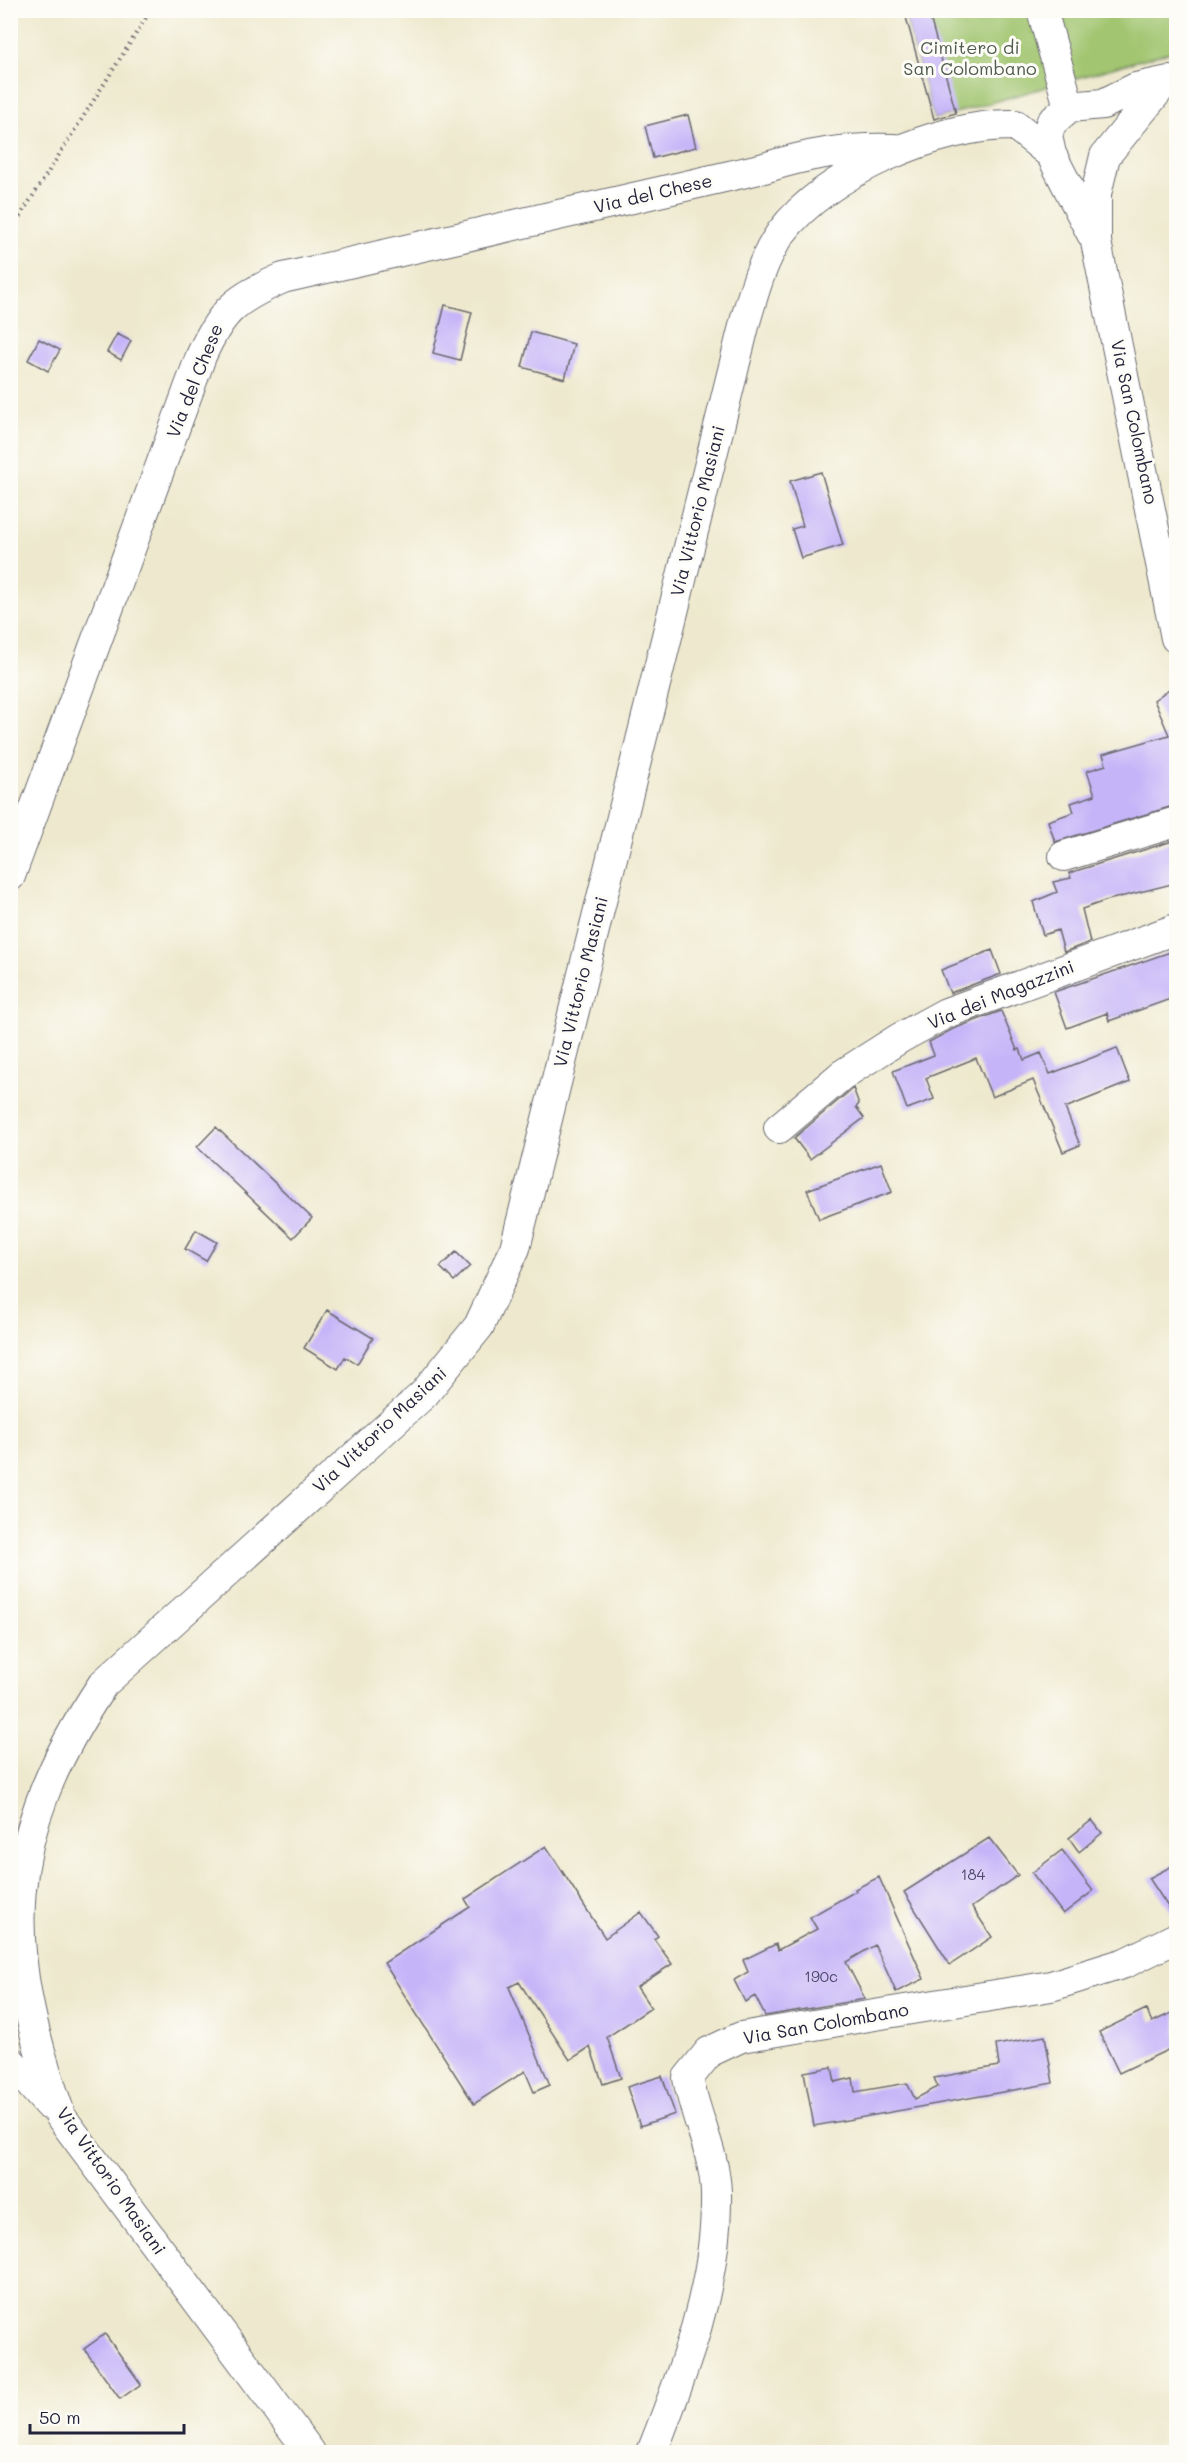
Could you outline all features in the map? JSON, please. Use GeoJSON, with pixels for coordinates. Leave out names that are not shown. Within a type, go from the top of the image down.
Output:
{"type":"FeatureCollection","features":[{"type":"Feature","properties":{"kind":"street"},"geometry":{"type":"LineString","coordinates":[[1042,10],[1071,109]]}},
{"type":"Feature","properties":{"kind":"street","name":"Via San Colombano"},"geometry":{"type":"LineString","coordinates":[[1096,242],[1054,159],[1047,136],[1071,109],[1103,104],[1136,88],[1170,81]]}},
{"type":"Feature","properties":{"kind":"street","name":"Via San Colombano"},"geometry":{"type":"LineString","coordinates":[[1054,159],[1068,170],[1081,171],[1096,165],[1170,81]]}},
{"type":"Feature","properties":{"kind":"street","name":"Via San Colombano"},"geometry":{"type":"LineString","coordinates":[[1071,109],[1096,112],[1104,121],[1109,139],[1096,194],[1096,242],[1176,638]]}},
{"type":"Feature","properties":{"kind":"street","name":"Via del Chese"},"geometry":{"type":"LineString","coordinates":[[824,191],[861,168],[903,150],[986,127],[1004,124],[1021,127],[1071,109]]}},
{"type":"Feature","properties":{"kind":"street"},"geometry":{"type":"LineString","coordinates":[[1021,127],[1036,145],[1054,159]]}},
{"type":"Feature","properties":{"kind":"street","name":"Via del Chese"},"geometry":{"type":"LineString","coordinates":[[10,876],[201,356],[215,324],[228,309],[256,290],[283,278],[826,152],[868,148],[903,150]]}},
{"type":"Feature","properties":{"kind":"street"},"geometry":{"type":"LineString","coordinates":[[764,168],[824,191],[835,172],[826,152]]}},
{"type":"Feature","properties":{"kind":"street","name":"Via Vittorio Masiani"},"geometry":{"type":"LineString","coordinates":[[308,2452],[61,2117],[38,2058],[22,2000],[15,1946],[14,1904],[21,1850],[34,1805],[53,1762],[72,1728],[103,1684],[424,1394],[479,1326],[497,1292],[515,1248],[750,304],[765,261],[780,235],[824,191]]}},
{"type":"Feature","properties":{"kind":"street"},"geometry":{"type":"LineString","coordinates":[[1064,856],[1176,822]]}},
{"type":"Feature","properties":{"kind":"street","name":"Via dei Magazzini"},"geometry":{"type":"LineString","coordinates":[[779,1128],[842,1075],[900,1038],[946,1013],[1176,929]]}},
{"type":"Feature","properties":{"kind":"street","name":"Via San Colombano"},"geometry":{"type":"LineString","coordinates":[[652,2452],[701,2310],[712,2242],[716,2192],[707,2140],[692,2101],[688,2078],[709,2052],[741,2037],[1051,1986],[1125,1963],[1176,1938]]}},
{"type":"Feature","properties":{"kind":"street"},"geometry":{"type":"LineString","coordinates":[[10,2061],[61,2117]]}},
{"type":"Feature","properties":{"kind":"path"},"geometry":{"type":"LineString","coordinates":[[10,232],[151,10]]}},
{"type":"Feature","properties":{"kind":"green space","name":"Cimitero di San Colombano"},"geometry":{"type":"Polygon","coordinates":[[[904,11],[1176,11],[1176,50],[934,119],[904,11]]]}},
{"type":"Feature","properties":{"kind":"building"},"geometry":{"type":"Polygon","coordinates":[[[904,10],[928,10],[956,113],[934,119],[904,10]]]}},
{"type":"Feature","properties":{"kind":"building"},"geometry":{"type":"Polygon","coordinates":[[[688,115],[696,147],[653,158],[645,126],[688,115]]]}},
{"type":"Feature","properties":{"kind":"building"},"geometry":{"type":"Polygon","coordinates":[[[445,305],[472,312],[460,360],[433,353],[445,305]]]}},
{"type":"Feature","properties":{"kind":"building"},"geometry":{"type":"Polygon","coordinates":[[[531,332],[574,344],[565,379],[522,367],[531,332]]]}},
{"type":"Feature","properties":{"kind":"building"},"geometry":{"type":"Polygon","coordinates":[[[117,334],[131,341],[121,360],[107,352],[117,334]]]}},
{"type":"Feature","properties":{"kind":"building"},"geometry":{"type":"Polygon","coordinates":[[[39,339],[60,350],[48,371],[28,360],[39,339]]]}},
{"type":"Feature","properties":{"kind":"building"},"geometry":{"type":"Polygon","coordinates":[[[821,472],[843,545],[801,558],[792,529],[803,526],[790,481],[821,472]]]}},
{"type":"Feature","properties":{"kind":"building"},"geometry":{"type":"Polygon","coordinates":[[[1172,687],[1176,699],[1176,805],[1055,842],[1048,821],[1074,812],[1071,803],[1095,795],[1087,771],[1106,765],[1103,754],[1169,735],[1154,700],[1172,687]]]}},
{"type":"Feature","properties":{"kind":"building"},"geometry":{"type":"Polygon","coordinates":[[[1176,840],[1176,883],[1082,909],[1090,942],[1064,952],[1058,930],[1043,935],[1033,902],[1057,892],[1053,882],[1071,878],[1069,873],[1176,840]]]}},
{"type":"Feature","properties":{"kind":"building"},"geometry":{"type":"Polygon","coordinates":[[[992,950],[1001,974],[950,993],[941,970],[992,950]]]}},
{"type":"Feature","properties":{"kind":"building"},"geometry":{"type":"Polygon","coordinates":[[[1176,950],[1176,997],[1109,1021],[1107,1013],[1067,1028],[1054,992],[1176,950]]]}},
{"type":"Feature","properties":{"kind":"building"},"geometry":{"type":"Polygon","coordinates":[[[1001,1011],[1017,1050],[1020,1049],[1024,1060],[1041,1053],[1050,1074],[1117,1048],[1130,1082],[1065,1108],[1080,1145],[1063,1152],[1033,1080],[992,1097],[976,1058],[926,1078],[934,1099],[907,1109],[893,1071],[934,1055],[929,1042],[953,1029],[1001,1011]]]}},
{"type":"Feature","properties":{"kind":"building"},"geometry":{"type":"Polygon","coordinates":[[[853,1088],[859,1104],[856,1107],[864,1118],[810,1159],[794,1138],[853,1088]]]}},
{"type":"Feature","properties":{"kind":"building"},"geometry":{"type":"Polygon","coordinates":[[[216,1127],[312,1218],[293,1238],[197,1147],[216,1127]]]}},
{"type":"Feature","properties":{"kind":"building"},"geometry":{"type":"Polygon","coordinates":[[[881,1163],[892,1192],[819,1219],[807,1190],[881,1163]]]}},
{"type":"Feature","properties":{"kind":"building"},"geometry":{"type":"Polygon","coordinates":[[[196,1230],[217,1242],[206,1261],[185,1249],[196,1230]]]}},
{"type":"Feature","properties":{"kind":"building"},"geometry":{"type":"Polygon","coordinates":[[[456,1252],[470,1266],[454,1281],[440,1267],[456,1252]]]}},
{"type":"Feature","properties":{"kind":"building"},"geometry":{"type":"Polygon","coordinates":[[[327,1310],[373,1338],[357,1364],[345,1357],[338,1369],[304,1348],[327,1310]]]}},
{"type":"Feature","properties":{"kind":"building"},"geometry":{"type":"Polygon","coordinates":[[[1092,1820],[1102,1833],[1079,1852],[1069,1838],[1092,1820]]]}},
{"type":"Feature","properties":{"kind":"building"},"geometry":{"type":"Polygon","coordinates":[[[989,1838],[1018,1875],[972,1907],[992,1937],[950,1965],[904,1892],[989,1838]]]}},
{"type":"Feature","properties":{"kind":"building"},"geometry":{"type":"Polygon","coordinates":[[[546,1846],[605,1938],[641,1912],[658,1936],[654,1939],[672,1964],[637,1987],[651,2008],[607,2037],[621,2078],[603,2084],[590,2047],[570,2060],[519,1982],[509,1987],[550,2085],[534,2092],[525,2071],[474,2104],[384,1963],[470,1907],[465,1899],[546,1846]]]}},
{"type":"Feature","properties":{"kind":"building"},"geometry":{"type":"Polygon","coordinates":[[[1062,1850],[1093,1891],[1063,1914],[1032,1873],[1062,1850]]]}},
{"type":"Feature","properties":{"kind":"building"},"geometry":{"type":"Polygon","coordinates":[[[1176,1864],[1176,1919],[1149,1878],[1176,1864]]]}},
{"type":"Feature","properties":{"kind":"building"},"geometry":{"type":"Polygon","coordinates":[[[879,1877],[924,1979],[896,1992],[875,1945],[846,1962],[865,1999],[765,2016],[755,1996],[745,2002],[734,1980],[748,1972],[743,1960],[776,1944],[778,1950],[817,1929],[810,1917],[879,1877]]]}},
{"type":"Feature","properties":{"kind":"building"},"geometry":{"type":"Polygon","coordinates":[[[1146,2009],[1152,2022],[1176,2011],[1176,2046],[1119,2073],[1099,2032],[1146,2009]]]}},
{"type":"Feature","properties":{"kind":"building"},"geometry":{"type":"Polygon","coordinates":[[[1045,2036],[1053,2083],[814,2126],[804,2072],[832,2067],[835,2082],[853,2078],[855,2092],[907,2083],[915,2099],[938,2087],[934,2078],[999,2066],[996,2045],[1045,2036]]]}},
{"type":"Feature","properties":{"kind":"building"},"geometry":{"type":"Polygon","coordinates":[[[662,2076],[675,2114],[640,2126],[627,2087],[662,2076]]]}},
{"type":"Feature","properties":{"kind":"building"},"geometry":{"type":"Polygon","coordinates":[[[105,2334],[141,2384],[120,2399],[84,2349],[105,2334]]]}}]}
